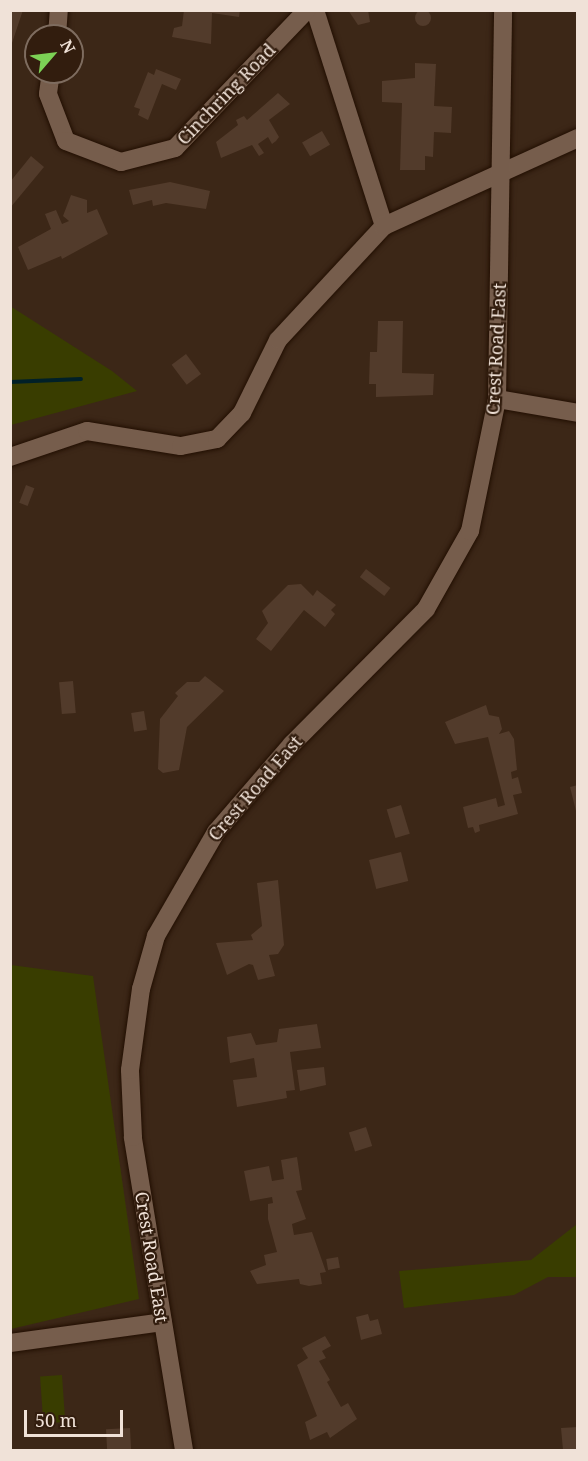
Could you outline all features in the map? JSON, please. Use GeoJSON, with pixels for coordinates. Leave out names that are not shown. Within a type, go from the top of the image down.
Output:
{"type":"FeatureCollection","features":[{"type":"Feature","properties":{"kind":"street","name":"Cinchring Road"},"geometry":{"type":"LineString","coordinates":[[49,84],[48,94],[66,141],[121,162],[175,148],[308,10]]}},
{"type":"Feature","properties":{"kind":"street"},"geometry":{"type":"LineString","coordinates":[[315,10],[384,226]]}},
{"type":"Feature","properties":{"kind":"street","name":"Crest Road East"},"geometry":{"type":"LineString","coordinates":[[184,1450],[133,1137],[130,1070],[152,950],[216,832],[292,744],[405,633],[443,584],[470,531],[497,399],[501,171],[507,13]]}},
{"type":"Feature","properties":{"kind":"street"},"geometry":{"type":"LineString","coordinates":[[10,457],[87,431],[181,446],[217,439],[242,413],[278,340],[384,226],[578,138]]}},
{"type":"Feature","properties":{"kind":"street"},"geometry":{"type":"LineString","coordinates":[[497,399],[578,413]]}},
{"type":"Feature","properties":{"kind":"street"},"geometry":{"type":"LineString","coordinates":[[10,1343],[163,1323]]}},
{"type":"Feature","properties":{"kind":"shaded area"},"geometry":{"type":"Polygon","coordinates":[[[10,306],[112,371],[137,391],[11,425],[10,306]]]}},
{"type":"Feature","properties":{"kind":"shaded area"},"geometry":{"type":"Polygon","coordinates":[[[11,965],[93,976],[139,1299],[11,1329],[11,965]]]}},
{"type":"Feature","properties":{"kind":"shaded area"},"geometry":{"type":"Polygon","coordinates":[[[577,1224],[577,1277],[548,1277],[514,1295],[404,1308],[399,1271],[531,1260],[577,1224]]]}},
{"type":"Feature","properties":{"kind":"shaded area"},"geometry":{"type":"Polygon","coordinates":[[[62,1375],[65,1422],[43,1423],[40,1377],[62,1375]]]}},
{"type":"Feature","properties":{"kind":"building"},"geometry":{"type":"Polygon","coordinates":[[[10,10],[23,10],[10,49],[10,10]]]}},
{"type":"Feature","properties":{"kind":"building"},"geometry":{"type":"Polygon","coordinates":[[[184,10],[240,10],[239,17],[212,13],[211,44],[172,37],[174,28],[182,26],[184,10]]]}},
{"type":"Feature","properties":{"kind":"building"},"geometry":{"type":"Polygon","coordinates":[[[348,10],[368,10],[370,22],[358,25],[348,10]]]}},
{"type":"Feature","properties":{"kind":"building"},"geometry":{"type":"Polygon","coordinates":[[[420,10],[426,10],[431,18],[429,24],[420,26],[415,21],[415,15],[420,10]]]}},
{"type":"Feature","properties":{"kind":"building"},"geometry":{"type":"Polygon","coordinates":[[[415,63],[436,64],[434,106],[452,107],[451,133],[434,132],[433,157],[425,156],[425,170],[400,170],[402,103],[382,102],[382,81],[415,78],[415,63]]]}},
{"type":"Feature","properties":{"kind":"building"},"geometry":{"type":"Polygon","coordinates":[[[156,69],[181,79],[176,90],[162,84],[148,120],[138,115],[140,109],[134,107],[148,72],[154,75],[156,69]]]}},
{"type":"Feature","properties":{"kind":"building"},"geometry":{"type":"Polygon","coordinates":[[[278,93],[290,104],[269,120],[279,137],[276,141],[272,144],[268,137],[258,144],[264,153],[259,156],[252,145],[221,158],[216,142],[238,125],[236,120],[244,116],[247,120],[278,93]]]}},
{"type":"Feature","properties":{"kind":"building"},"geometry":{"type":"Polygon","coordinates":[[[322,131],[330,145],[310,156],[302,142],[322,131]]]}},
{"type":"Feature","properties":{"kind":"building"},"geometry":{"type":"Polygon","coordinates":[[[31,156],[44,167],[10,208],[10,182],[31,156]]]}},
{"type":"Feature","properties":{"kind":"building"},"geometry":{"type":"Polygon","coordinates":[[[170,182],[210,191],[206,209],[166,203],[153,206],[152,200],[133,205],[129,190],[170,182]]]}},
{"type":"Feature","properties":{"kind":"building"},"geometry":{"type":"Polygon","coordinates":[[[71,195],[87,200],[87,213],[97,209],[108,234],[62,259],[61,256],[28,270],[18,247],[51,229],[45,214],[56,210],[62,224],[69,221],[63,216],[71,195]]]}},
{"type":"Feature","properties":{"kind":"building"},"geometry":{"type":"Polygon","coordinates":[[[378,321],[403,321],[402,373],[434,374],[433,395],[376,397],[376,384],[369,384],[370,352],[377,352],[378,321]]]}},
{"type":"Feature","properties":{"kind":"building"},"geometry":{"type":"Polygon","coordinates":[[[186,354],[201,374],[187,385],[172,365],[186,354]]]}},
{"type":"Feature","properties":{"kind":"building"},"geometry":{"type":"Polygon","coordinates":[[[26,485],[34,488],[28,506],[19,503],[26,485]]]}},
{"type":"Feature","properties":{"kind":"building"},"geometry":{"type":"Polygon","coordinates":[[[366,569],[390,588],[384,596],[360,577],[366,569]]]}},
{"type":"Feature","properties":{"kind":"building"},"geometry":{"type":"Polygon","coordinates":[[[301,584],[313,596],[317,590],[336,605],[331,610],[335,614],[325,627],[304,610],[271,651],[256,639],[268,623],[262,611],[288,585],[301,584]]]}},
{"type":"Feature","properties":{"kind":"building"},"geometry":{"type":"Polygon","coordinates":[[[205,676],[224,691],[187,727],[179,770],[163,773],[158,769],[160,719],[178,696],[175,693],[187,682],[199,682],[205,676]]]}},
{"type":"Feature","properties":{"kind":"building"},"geometry":{"type":"Polygon","coordinates":[[[73,681],[76,713],[62,714],[59,682],[73,681]]]}},
{"type":"Feature","properties":{"kind":"building"},"geometry":{"type":"Polygon","coordinates":[[[486,705],[489,715],[499,717],[502,729],[499,734],[509,731],[514,739],[517,770],[511,772],[512,779],[518,777],[522,793],[513,795],[518,814],[479,825],[480,831],[475,833],[473,827],[468,828],[463,807],[496,798],[498,807],[505,805],[488,737],[455,744],[445,722],[486,705]]]}},
{"type":"Feature","properties":{"kind":"building"},"geometry":{"type":"Polygon","coordinates":[[[144,711],[147,730],[134,732],[131,713],[144,711]]]}},
{"type":"Feature","properties":{"kind":"building"},"geometry":{"type":"Polygon","coordinates":[[[578,785],[578,815],[577,815],[570,787],[578,785]]]}},
{"type":"Feature","properties":{"kind":"building"},"geometry":{"type":"Polygon","coordinates":[[[401,805],[410,834],[395,838],[387,809],[401,805]]]}},
{"type":"Feature","properties":{"kind":"building"},"geometry":{"type":"Polygon","coordinates":[[[401,852],[408,881],[376,889],[369,860],[401,852]]]}},
{"type":"Feature","properties":{"kind":"building"},"geometry":{"type":"Polygon","coordinates":[[[278,880],[284,945],[278,954],[269,955],[275,976],[258,980],[253,965],[249,964],[227,975],[216,943],[253,940],[251,935],[262,926],[257,883],[278,880]]]}},
{"type":"Feature","properties":{"kind":"building"},"geometry":{"type":"Polygon","coordinates":[[[317,1024],[321,1048],[290,1052],[295,1090],[286,1091],[287,1098],[237,1107],[233,1080],[257,1077],[254,1058],[230,1063],[227,1037],[251,1033],[256,1045],[277,1042],[279,1029],[317,1024]]]}},
{"type":"Feature","properties":{"kind":"building"},"geometry":{"type":"Polygon","coordinates":[[[324,1067],[326,1085],[300,1091],[297,1070],[324,1067]]]}},
{"type":"Feature","properties":{"kind":"building"},"geometry":{"type":"Polygon","coordinates":[[[366,1127],[372,1146],[355,1152],[349,1133],[366,1127]]]}},
{"type":"Feature","properties":{"kind":"building"},"geometry":{"type":"Polygon","coordinates":[[[297,1157],[302,1190],[296,1191],[306,1219],[292,1224],[294,1235],[312,1232],[326,1272],[320,1273],[322,1284],[309,1286],[300,1284],[299,1279],[257,1284],[250,1271],[266,1265],[264,1255],[277,1252],[268,1219],[268,1204],[273,1203],[272,1197],[250,1201],[244,1171],[269,1166],[272,1181],[284,1179],[281,1160],[297,1157]]]}},
{"type":"Feature","properties":{"kind":"building"},"geometry":{"type":"Polygon","coordinates":[[[338,1257],[340,1268],[328,1270],[326,1259],[338,1257]]]}},
{"type":"Feature","properties":{"kind":"building"},"geometry":{"type":"Polygon","coordinates":[[[368,1314],[370,1321],[378,1319],[382,1334],[361,1340],[356,1317],[368,1314]]]}},
{"type":"Feature","properties":{"kind":"building"},"geometry":{"type":"Polygon","coordinates":[[[325,1336],[331,1346],[322,1351],[326,1358],[319,1361],[330,1380],[327,1382],[341,1407],[348,1403],[357,1419],[330,1438],[327,1432],[310,1440],[305,1422],[317,1416],[297,1365],[308,1358],[302,1348],[325,1336]]]}},
{"type":"Feature","properties":{"kind":"building"},"geometry":{"type":"Polygon","coordinates":[[[578,1427],[578,1450],[563,1450],[561,1428],[578,1427]]]}},
{"type":"Feature","properties":{"kind":"building"},"geometry":{"type":"Polygon","coordinates":[[[130,1428],[131,1449],[107,1450],[106,1429],[130,1428]]]}},
{"type":"Feature","properties":{"kind":"waterway"},"geometry":{"type":"LineString","coordinates":[[10,382],[81,379]]}}]}
